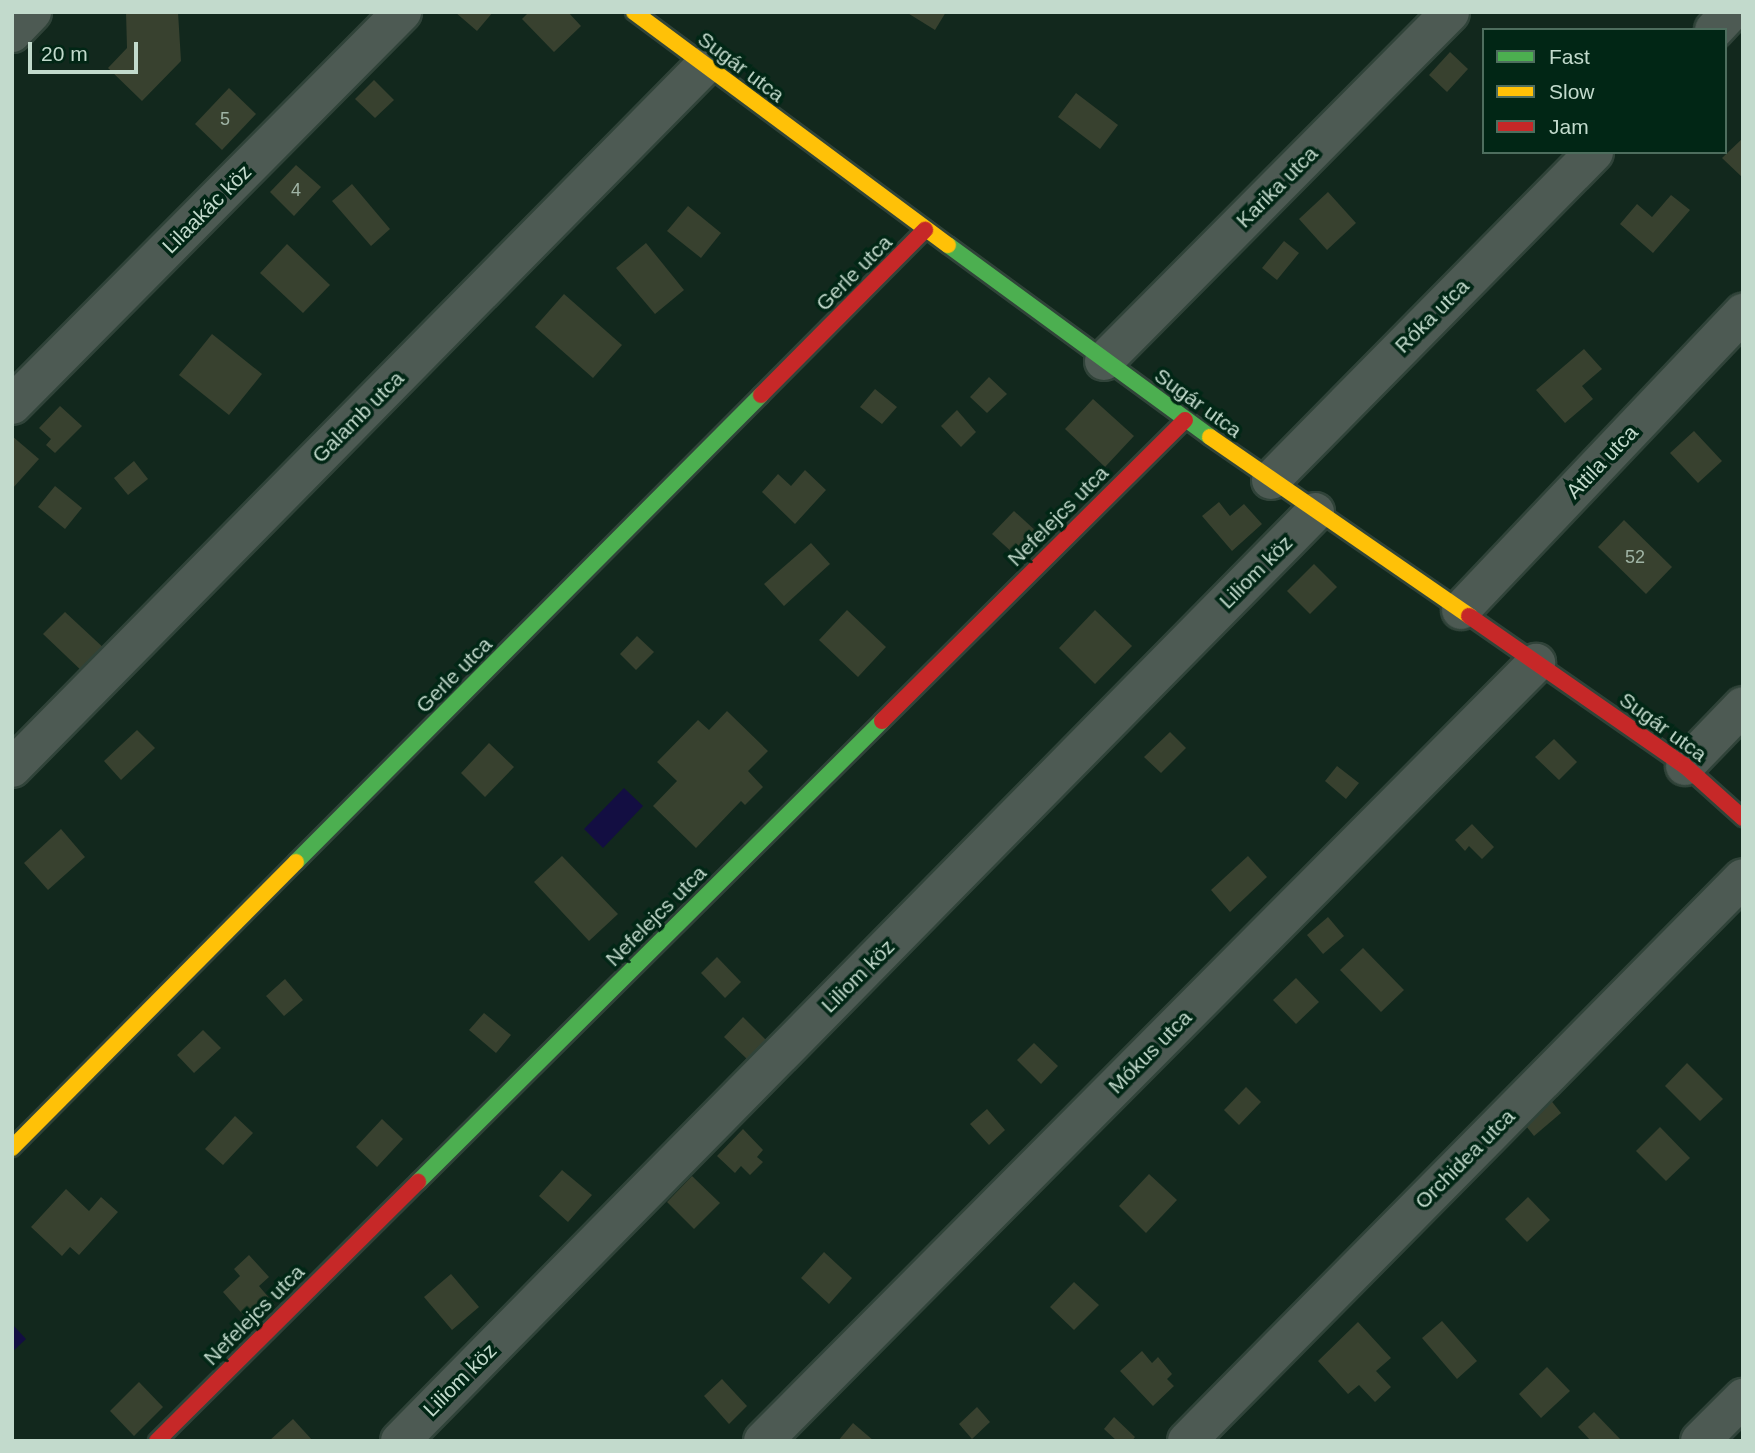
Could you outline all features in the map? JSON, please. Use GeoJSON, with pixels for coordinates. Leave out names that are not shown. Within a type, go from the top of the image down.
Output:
{"type":"FeatureCollection","features":[{"type":"Feature","properties":{"kind":"street"},"geometry":{"type":"LineString","coordinates":[[12,33],[32,12]]}},
{"type":"Feature","properties":{"kind":"street","name":"Lilaakác köz"},"geometry":{"type":"LineString","coordinates":[[12,405],[402,12]]}},
{"type":"Feature","properties":{"kind":"street","name":"Sugár utca"},"geometry":{"type":"LineString","coordinates":[[634,12],[1185,420],[1685,765],[1743,818]]}},
{"type":"Feature","properties":{"kind":"street","name":"Karika utca"},"geometry":{"type":"LineString","coordinates":[[1104,361],[1450,12]]}},
{"type":"Feature","properties":{"kind":"street"},"geometry":{"type":"LineString","coordinates":[[1716,28],[1731,12]]}},
{"type":"Feature","properties":{"kind":"street","name":"Galamb utca"},"geometry":{"type":"LineString","coordinates":[[12,768],[704,66]]}},
{"type":"Feature","properties":{"kind":"street","name":"Róka utca"},"geometry":{"type":"LineString","coordinates":[[1271,480],[1592,154]]}},
{"type":"Feature","properties":{"kind":"street","name":"Gerle utca"},"geometry":{"type":"LineString","coordinates":[[12,1149],[925,230]]}},
{"type":"Feature","properties":{"kind":"street","name":"Attila utca"},"geometry":{"type":"LineString","coordinates":[[1461,610],[1743,313]]}},
{"type":"Feature","properties":{"kind":"street","name":"Nefelejcs utca"},"geometry":{"type":"LineString","coordinates":[[158,1441],[1185,420]]}},
{"type":"Feature","properties":{"kind":"street","name":"Liliom köz"},"geometry":{"type":"LineString","coordinates":[[400,1441],[1315,512]]}},
{"type":"Feature","properties":{"kind":"street","name":"Mókus utca"},"geometry":{"type":"LineString","coordinates":[[763,1441],[1536,663]]}},
{"type":"Feature","properties":{"kind":"street"},"geometry":{"type":"LineString","coordinates":[[1685,765],[1743,706]]}},
{"type":"Feature","properties":{"kind":"street","name":"Orchidea utca"},"geometry":{"type":"LineString","coordinates":[[1187,1441],[1743,877]]}},
{"type":"Feature","properties":{"kind":"street"},"geometry":{"type":"LineString","coordinates":[[1700,1441],[1743,1398]]}},
{"type":"Feature","properties":{"kind":"shaded area"},"geometry":{"type":"Polygon","coordinates":[[[624,788],[643,806],[603,848],[584,829],[624,788]]]}},
{"type":"Feature","properties":{"kind":"shaded area"},"geometry":{"type":"Polygon","coordinates":[[[12,1324],[26,1339],[12,1352],[12,1324]]]}},
{"type":"Feature","properties":{"kind":"building"},"geometry":{"type":"Polygon","coordinates":[[[126,12],[178,12],[181,61],[142,101],[108,68],[127,48],[126,12]]]}},
{"type":"Feature","properties":{"kind":"building"},"geometry":{"type":"Polygon","coordinates":[[[455,12],[493,12],[477,31],[455,12]]]}},
{"type":"Feature","properties":{"kind":"building"},"geometry":{"type":"Polygon","coordinates":[[[529,12],[568,12],[581,26],[554,52],[522,19],[529,12]]]}},
{"type":"Feature","properties":{"kind":"building"},"geometry":{"type":"Polygon","coordinates":[[[906,12],[946,12],[935,30],[906,12]]]}},
{"type":"Feature","properties":{"kind":"building"},"geometry":{"type":"Polygon","coordinates":[[[1450,52],[1468,69],[1447,92],[1429,75],[1450,52]]]}},
{"type":"Feature","properties":{"kind":"building"},"geometry":{"type":"Polygon","coordinates":[[[374,80],[394,100],[375,118],[355,99],[374,80]]]}},
{"type":"Feature","properties":{"kind":"building"},"geometry":{"type":"Polygon","coordinates":[[[229,88],[256,114],[222,150],[195,124],[229,88]]]}},
{"type":"Feature","properties":{"kind":"building"},"geometry":{"type":"Polygon","coordinates":[[[1076,93],[1118,125],[1100,149],[1058,117],[1076,93]]]}},
{"type":"Feature","properties":{"kind":"building"},"geometry":{"type":"Polygon","coordinates":[[[1743,138],[1743,178],[1722,158],[1743,138]]]}},
{"type":"Feature","properties":{"kind":"building"},"geometry":{"type":"Polygon","coordinates":[[[296,165],[321,187],[294,216],[270,192],[296,165]]]}},
{"type":"Feature","properties":{"kind":"building"},"geometry":{"type":"Polygon","coordinates":[[[352,184],[390,229],[371,246],[332,201],[352,184]]]}},
{"type":"Feature","properties":{"kind":"building"},"geometry":{"type":"Polygon","coordinates":[[[1328,192],[1356,223],[1327,250],[1299,219],[1328,192]]]}},
{"type":"Feature","properties":{"kind":"building"},"geometry":{"type":"Polygon","coordinates":[[[1671,195],[1690,210],[1653,253],[1620,224],[1637,204],[1652,217],[1671,195]]]}},
{"type":"Feature","properties":{"kind":"building"},"geometry":{"type":"Polygon","coordinates":[[[688,206],[721,233],[701,258],[667,231],[688,206]]]}},
{"type":"Feature","properties":{"kind":"building"},"geometry":{"type":"Polygon","coordinates":[[[1284,241],[1299,253],[1277,280],[1262,268],[1284,241]]]}},
{"type":"Feature","properties":{"kind":"building"},"geometry":{"type":"Polygon","coordinates":[[[646,243],[684,290],[655,314],[616,268],[646,243]]]}},
{"type":"Feature","properties":{"kind":"building"},"geometry":{"type":"Polygon","coordinates":[[[287,244],[330,285],[303,313],[260,273],[287,244]]]}},
{"type":"Feature","properties":{"kind":"building"},"geometry":{"type":"Polygon","coordinates":[[[564,294],[622,345],[593,378],[535,327],[564,294]]]}},
{"type":"Feature","properties":{"kind":"building"},"geometry":{"type":"Polygon","coordinates":[[[212,334],[262,374],[229,415],[179,375],[212,334]]]}},
{"type":"Feature","properties":{"kind":"building"},"geometry":{"type":"Polygon","coordinates":[[[1584,349],[1602,369],[1582,386],[1593,399],[1565,423],[1536,390],[1584,349]]]}},
{"type":"Feature","properties":{"kind":"building"},"geometry":{"type":"Polygon","coordinates":[[[989,377],[1007,394],[987,413],[970,397],[989,377]]]}},
{"type":"Feature","properties":{"kind":"building"},"geometry":{"type":"Polygon","coordinates":[[[875,389],[897,407],[882,424],[860,407],[875,389]]]}},
{"type":"Feature","properties":{"kind":"building"},"geometry":{"type":"Polygon","coordinates":[[[1093,399],[1134,436],[1105,467],[1065,429],[1093,399]]]}},
{"type":"Feature","properties":{"kind":"building"},"geometry":{"type":"Polygon","coordinates":[[[60,406],[82,426],[55,453],[46,445],[51,439],[39,428],[60,406]]]}},
{"type":"Feature","properties":{"kind":"building"},"geometry":{"type":"Polygon","coordinates":[[[957,410],[976,432],[961,447],[941,426],[957,410]]]}},
{"type":"Feature","properties":{"kind":"building"},"geometry":{"type":"Polygon","coordinates":[[[1694,431],[1722,461],[1698,483],[1670,453],[1694,431]]]}},
{"type":"Feature","properties":{"kind":"building"},"geometry":{"type":"Polygon","coordinates":[[[12,436],[39,459],[12,489],[12,436]]]}},
{"type":"Feature","properties":{"kind":"building"},"geometry":{"type":"Polygon","coordinates":[[[134,461],[148,479],[128,495],[114,478],[134,461]]]}},
{"type":"Feature","properties":{"kind":"building"},"geometry":{"type":"Polygon","coordinates":[[[805,470],[826,490],[795,524],[762,492],[778,474],[791,486],[805,470]]]}},
{"type":"Feature","properties":{"kind":"building"},"geometry":{"type":"Polygon","coordinates":[[[55,486],[82,508],[65,529],[38,507],[55,486]]]}},
{"type":"Feature","properties":{"kind":"building"},"geometry":{"type":"Polygon","coordinates":[[[1219,502],[1230,516],[1244,504],[1262,524],[1232,551],[1202,516],[1219,502]]]}},
{"type":"Feature","properties":{"kind":"building"},"geometry":{"type":"Polygon","coordinates":[[[1014,511],[1036,531],[1014,554],[992,534],[1014,511]]]}},
{"type":"Feature","properties":{"kind":"building"},"geometry":{"type":"Polygon","coordinates":[[[1624,520],[1672,567],[1646,594],[1598,547],[1624,520]]]}},
{"type":"Feature","properties":{"kind":"building"},"geometry":{"type":"Polygon","coordinates":[[[811,543],[830,564],[784,606],[764,584],[811,543]]]}},
{"type":"Feature","properties":{"kind":"building"},"geometry":{"type":"Polygon","coordinates":[[[1314,564],[1337,587],[1310,614],[1287,591],[1314,564]]]}},
{"type":"Feature","properties":{"kind":"building"},"geometry":{"type":"Polygon","coordinates":[[[847,610],[886,647],[858,677],[819,640],[847,610]]]}},
{"type":"Feature","properties":{"kind":"building"},"geometry":{"type":"Polygon","coordinates":[[[1095,610],[1132,646],[1095,684],[1059,648],[1095,610]]]}},
{"type":"Feature","properties":{"kind":"building"},"geometry":{"type":"Polygon","coordinates":[[[65,612],[107,651],[85,674],[43,634],[65,612]]]}},
{"type":"Feature","properties":{"kind":"building"},"geometry":{"type":"Polygon","coordinates":[[[637,636],[654,652],[636,670],[620,654],[637,636]]]}},
{"type":"Feature","properties":{"kind":"building"},"geometry":{"type":"Polygon","coordinates":[[[727,711],[768,751],[748,771],[763,787],[745,805],[741,801],[696,848],[653,806],[677,781],[657,762],[698,720],[709,730],[727,711]]]}},
{"type":"Feature","properties":{"kind":"building"},"geometry":{"type":"Polygon","coordinates":[[[137,730],[155,748],[121,780],[104,761],[137,730]]]}},
{"type":"Feature","properties":{"kind":"building"},"geometry":{"type":"Polygon","coordinates":[[[1170,732],[1186,748],[1161,773],[1144,757],[1170,732]]]}},
{"type":"Feature","properties":{"kind":"building"},"geometry":{"type":"Polygon","coordinates":[[[1554,739],[1577,762],[1559,780],[1535,757],[1554,739]]]}},
{"type":"Feature","properties":{"kind":"building"},"geometry":{"type":"Polygon","coordinates":[[[489,743],[514,767],[485,797],[461,773],[489,743]]]}},
{"type":"Feature","properties":{"kind":"building"},"geometry":{"type":"Polygon","coordinates":[[[1337,766],[1359,783],[1346,799],[1325,781],[1337,766]]]}},
{"type":"Feature","properties":{"kind":"building"},"geometry":{"type":"Polygon","coordinates":[[[1472,824],[1494,847],[1482,859],[1469,846],[1465,851],[1455,840],[1472,824]]]}},
{"type":"Feature","properties":{"kind":"building"},"geometry":{"type":"Polygon","coordinates":[[[61,829],[85,857],[48,890],[24,863],[61,829]]]}},
{"type":"Feature","properties":{"kind":"building"},"geometry":{"type":"Polygon","coordinates":[[[562,856],[618,914],[589,941],[534,882],[562,856]]]}},
{"type":"Feature","properties":{"kind":"building"},"geometry":{"type":"Polygon","coordinates":[[[1248,856],[1267,877],[1230,912],[1211,890],[1248,856]]]}},
{"type":"Feature","properties":{"kind":"building"},"geometry":{"type":"Polygon","coordinates":[[[1328,917],[1344,936],[1323,954],[1307,935],[1328,917]]]}},
{"type":"Feature","properties":{"kind":"building"},"geometry":{"type":"Polygon","coordinates":[[[1363,948],[1404,990],[1381,1012],[1340,970],[1363,948]]]}},
{"type":"Feature","properties":{"kind":"building"},"geometry":{"type":"Polygon","coordinates":[[[717,957],[741,982],[725,998],[701,973],[717,957]]]}},
{"type":"Feature","properties":{"kind":"building"},"geometry":{"type":"Polygon","coordinates":[[[1296,978],[1319,1002],[1296,1024],[1273,1000],[1296,978]]]}},
{"type":"Feature","properties":{"kind":"building"},"geometry":{"type":"Polygon","coordinates":[[[285,979],[303,1000],[284,1016],[266,996],[285,979]]]}},
{"type":"Feature","properties":{"kind":"building"},"geometry":{"type":"Polygon","coordinates":[[[484,1013],[511,1035],[496,1053],[469,1030],[484,1013]]]}},
{"type":"Feature","properties":{"kind":"building"},"geometry":{"type":"Polygon","coordinates":[[[743,1017],[766,1040],[747,1059],[724,1037],[743,1017]]]}},
{"type":"Feature","properties":{"kind":"building"},"geometry":{"type":"Polygon","coordinates":[[[203,1030],[221,1048],[194,1073],[177,1055],[203,1030]]]}},
{"type":"Feature","properties":{"kind":"building"},"geometry":{"type":"Polygon","coordinates":[[[1034,1043],[1058,1066],[1041,1084],[1017,1060],[1034,1043]]]}},
{"type":"Feature","properties":{"kind":"building"},"geometry":{"type":"Polygon","coordinates":[[[1687,1063],[1723,1099],[1700,1121],[1665,1086],[1687,1063]]]}},
{"type":"Feature","properties":{"kind":"building"},"geometry":{"type":"Polygon","coordinates":[[[1246,1087],[1261,1102],[1239,1125],[1224,1110],[1246,1087]]]}},
{"type":"Feature","properties":{"kind":"building"},"geometry":{"type":"Polygon","coordinates":[[[1549,1098],[1561,1113],[1534,1136],[1522,1121],[1549,1098]]]}},
{"type":"Feature","properties":{"kind":"building"},"geometry":{"type":"Polygon","coordinates":[[[987,1109],[1005,1130],[989,1145],[970,1124],[987,1109]]]}},
{"type":"Feature","properties":{"kind":"building"},"geometry":{"type":"Polygon","coordinates":[[[235,1116],[253,1133],[223,1165],[205,1149],[235,1116]]]}},
{"type":"Feature","properties":{"kind":"building"},"geometry":{"type":"Polygon","coordinates":[[[382,1119],[403,1139],[377,1167],[356,1147],[382,1119]]]}},
{"type":"Feature","properties":{"kind":"building"},"geometry":{"type":"Polygon","coordinates":[[[1660,1127],[1690,1158],[1666,1181],[1636,1151],[1660,1127]]]}},
{"type":"Feature","properties":{"kind":"building"},"geometry":{"type":"Polygon","coordinates":[[[743,1129],[763,1150],[757,1157],[763,1162],[750,1175],[741,1166],[735,1173],[717,1156],[743,1129]]]}},
{"type":"Feature","properties":{"kind":"building"},"geometry":{"type":"Polygon","coordinates":[[[562,1170],[592,1195],[568,1222],[539,1196],[562,1170]]]}},
{"type":"Feature","properties":{"kind":"building"},"geometry":{"type":"Polygon","coordinates":[[[1149,1174],[1177,1200],[1146,1233],[1119,1206],[1149,1174]]]}},
{"type":"Feature","properties":{"kind":"building"},"geometry":{"type":"Polygon","coordinates":[[[692,1176],[720,1203],[694,1229],[667,1202],[692,1176]]]}},
{"type":"Feature","properties":{"kind":"building"},"geometry":{"type":"Polygon","coordinates":[[[66,1189],[89,1211],[101,1197],[118,1212],[79,1255],[70,1247],[62,1256],[31,1227],[66,1189]]]}},
{"type":"Feature","properties":{"kind":"building"},"geometry":{"type":"Polygon","coordinates":[[[1528,1197],[1550,1220],[1527,1242],[1505,1219],[1528,1197]]]}},
{"type":"Feature","properties":{"kind":"building"},"geometry":{"type":"Polygon","coordinates":[[[824,1252],[852,1278],[829,1304],[801,1278],[824,1252]]]}},
{"type":"Feature","properties":{"kind":"building"},"geometry":{"type":"Polygon","coordinates":[[[249,1255],[269,1277],[259,1286],[275,1305],[252,1325],[223,1292],[240,1276],[234,1269],[249,1255]]]}},
{"type":"Feature","properties":{"kind":"building"},"geometry":{"type":"Polygon","coordinates":[[[451,1274],[479,1307],[452,1330],[424,1297],[451,1274]]]}},
{"type":"Feature","properties":{"kind":"building"},"geometry":{"type":"Polygon","coordinates":[[[1074,1282],[1099,1305],[1074,1330],[1050,1307],[1074,1282]]]}},
{"type":"Feature","properties":{"kind":"building"},"geometry":{"type":"Polygon","coordinates":[[[1442,1321],[1477,1361],[1457,1379],[1422,1338],[1442,1321]]]}},
{"type":"Feature","properties":{"kind":"building"},"geometry":{"type":"Polygon","coordinates":[[[1358,1322],[1391,1358],[1376,1371],[1391,1387],[1375,1402],[1359,1385],[1348,1394],[1318,1361],[1358,1322]]]}},
{"type":"Feature","properties":{"kind":"building"},"geometry":{"type":"Polygon","coordinates":[[[1142,1351],[1152,1363],[1158,1357],[1172,1374],[1167,1379],[1174,1386],[1153,1406],[1120,1371],[1142,1351]]]}},
{"type":"Feature","properties":{"kind":"building"},"geometry":{"type":"Polygon","coordinates":[[[1547,1367],[1570,1391],[1541,1418],[1519,1394],[1547,1367]]]}},
{"type":"Feature","properties":{"kind":"building"},"geometry":{"type":"Polygon","coordinates":[[[722,1379],[747,1406],[729,1424],[704,1396],[722,1379]]]}},
{"type":"Feature","properties":{"kind":"building"},"geometry":{"type":"Polygon","coordinates":[[[139,1382],[163,1407],[134,1436],[110,1411],[139,1382]]]}},
{"type":"Feature","properties":{"kind":"building"},"geometry":{"type":"Polygon","coordinates":[[[977,1407],[990,1422],[972,1439],[959,1424],[977,1407]]]}},
{"type":"Feature","properties":{"kind":"building"},"geometry":{"type":"Polygon","coordinates":[[[1594,1412],[1622,1441],[1591,1441],[1578,1427],[1594,1412]]]}},
{"type":"Feature","properties":{"kind":"building"},"geometry":{"type":"Polygon","coordinates":[[[1114,1417],[1135,1437],[1132,1441],[1117,1441],[1104,1429],[1114,1417]]]}},
{"type":"Feature","properties":{"kind":"building"},"geometry":{"type":"Polygon","coordinates":[[[293,1419],[313,1441],[269,1441],[293,1419]]]}},
{"type":"Feature","properties":{"kind":"building"},"geometry":{"type":"Polygon","coordinates":[[[853,1423],[874,1441],[838,1441],[853,1423]]]}},
{"type":"Feature","properties":{"kind":"traffic: fast"},"geometry":{"type":"LineString","coordinates":[[948,245],[1210,437]]}},
{"type":"Feature","properties":{"kind":"traffic: fast"},"geometry":{"type":"LineString","coordinates":[[296,862],[761,395]]}},
{"type":"Feature","properties":{"kind":"traffic: fast"},"geometry":{"type":"LineString","coordinates":[[418,1182],[882,721]]}},
{"type":"Feature","properties":{"kind":"traffic: slow"},"geometry":{"type":"LineString","coordinates":[[634,12],[948,245]]}},
{"type":"Feature","properties":{"kind":"traffic: slow"},"geometry":{"type":"LineString","coordinates":[[1210,437],[1469,616]]}},
{"type":"Feature","properties":{"kind":"traffic: slow"},"geometry":{"type":"LineString","coordinates":[[12,1148],[296,862]]}},
{"type":"Feature","properties":{"kind":"traffic: jam"},"geometry":{"type":"LineString","coordinates":[[761,395],[925,230]]}},
{"type":"Feature","properties":{"kind":"traffic: jam"},"geometry":{"type":"LineString","coordinates":[[882,721],[1185,420]]}},
{"type":"Feature","properties":{"kind":"traffic: jam"},"geometry":{"type":"LineString","coordinates":[[1469,616],[1685,766],[1743,818]]}},
{"type":"Feature","properties":{"kind":"traffic: jam"},"geometry":{"type":"LineString","coordinates":[[157,1441],[418,1182]]}}]}
